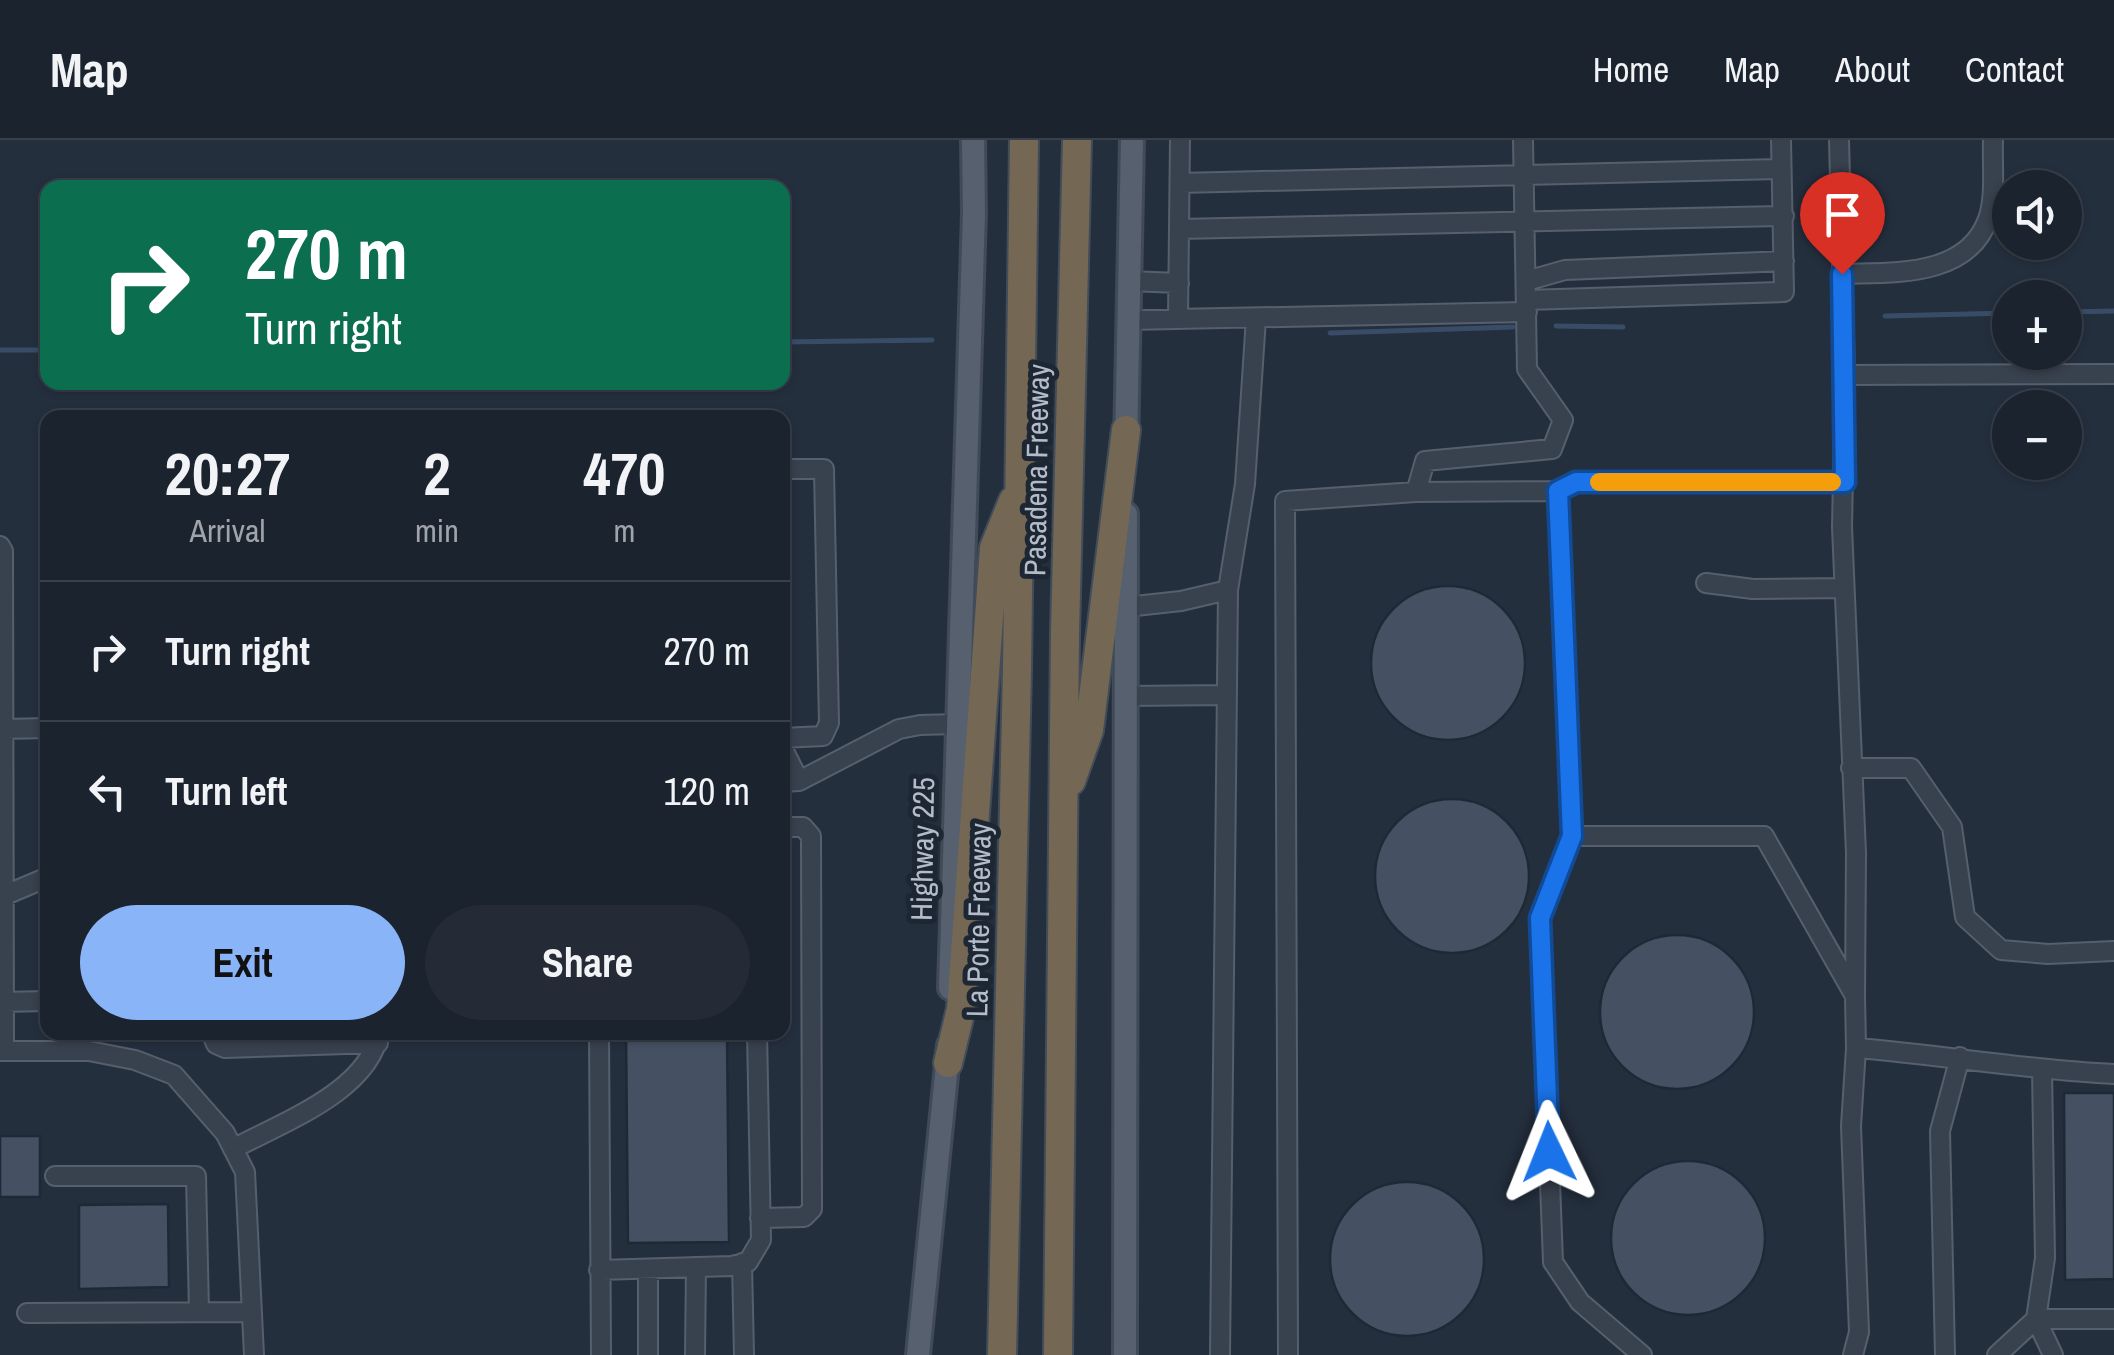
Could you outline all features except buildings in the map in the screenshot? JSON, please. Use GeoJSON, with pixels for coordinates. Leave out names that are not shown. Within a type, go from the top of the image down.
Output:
{"type":"FeatureCollection","features":[{"type":"Feature","properties":{"kind":"highway","name":"Pasadena Freeway"},"geometry":{"type":"LineString","coordinates":[[1019,486],[1024,140]]}},
{"type":"Feature","properties":{"kind":"highway","name":"Pasadena Freeway"},"geometry":{"type":"LineString","coordinates":[[1063,801],[1077,140]]}},
{"type":"Feature","properties":{"kind":"highway"},"geometry":{"type":"LineString","coordinates":[[1058,1355],[1063,801],[1089,730],[1126,430]]}},
{"type":"Feature","properties":{"kind":"highway"},"geometry":{"type":"LineString","coordinates":[[948,1063],[961,1009],[994,548],[1019,486]]}},
{"type":"Feature","properties":{"kind":"highway","name":"La Porte Freeway"},"geometry":{"type":"LineString","coordinates":[[1002,1355],[1019,486]]}},
{"type":"Feature","properties":{"kind":"main road","name":"Highway 225"},"geometry":{"type":"LineString","coordinates":[[918,1355],[948,1063],[973,140]]}},
{"type":"Feature","properties":{"kind":"main road"},"geometry":{"type":"LineString","coordinates":[[1125,1355],[1126,430],[1132,140]]}},
{"type":"Feature","properties":{"kind":"street"},"geometry":{"type":"LineString","coordinates":[[1178,318],[1180,140]]}},
{"type":"Feature","properties":{"kind":"street"},"geometry":{"type":"LineString","coordinates":[[1416,492],[1425,461],[1552,449],[1563,420],[1527,369],[1523,140]]}},
{"type":"Feature","properties":{"kind":"street"},"geometry":{"type":"LineString","coordinates":[[1127,320],[1256,318],[1526,298],[1784,292],[1781,140]]}},
{"type":"Feature","properties":{"kind":"street"},"geometry":{"type":"LineString","coordinates":[[1839,140],[1845,482],[1842,527],[1856,852],[1856,1048],[1851,1126],[1858,1332],[1853,1355]]}},
{"type":"Feature","properties":{"kind":"street"},"geometry":{"type":"LineString","coordinates":[[1842,274],[1922,269],[1951,262],[1972,245],[1990,216],[1993,140]]}},
{"type":"Feature","properties":{"kind":"street"},"geometry":{"type":"LineString","coordinates":[[1180,183],[1782,168]]}},
{"type":"Feature","properties":{"kind":"street"},"geometry":{"type":"LineString","coordinates":[[1179,229],[1784,216]]}},
{"type":"Feature","properties":{"kind":"street"},"geometry":{"type":"LineString","coordinates":[[1526,298],[1565,270],[1784,262]]}},
{"type":"Feature","properties":{"kind":"street"},"geometry":{"type":"LineString","coordinates":[[1128,281],[1178,283]]}},
{"type":"Feature","properties":{"kind":"street"},"geometry":{"type":"LineString","coordinates":[[1220,1355],[1228,590],[1245,484],[1256,318]]}},
{"type":"Feature","properties":{"kind":"street"},"geometry":{"type":"LineString","coordinates":[[1844,376],[2114,374]]}},
{"type":"Feature","properties":{"kind":"street"},"geometry":{"type":"LineString","coordinates":[[790,469],[824,469],[829,723],[823,736],[790,738]]}},
{"type":"Feature","properties":{"kind":"street"},"geometry":{"type":"LineString","coordinates":[[1288,1355],[1285,501],[1416,492],[1558,491],[1576,482],[1845,482]]}},
{"type":"Feature","properties":{"kind":"street"},"geometry":{"type":"LineString","coordinates":[[1558,491],[1572,836],[1540,918],[1553,1262],[1580,1302],[1642,1355]]}},
{"type":"Feature","properties":{"kind":"street"},"geometry":{"type":"LineString","coordinates":[[0,546],[2,1050],[89,1052],[135,1060],[174,1075],[226,1133],[245,1172],[254,1355]]}},
{"type":"Feature","properties":{"kind":"street"},"geometry":{"type":"LineString","coordinates":[[1706,582],[1754,589],[1844,588]]}},
{"type":"Feature","properties":{"kind":"street"},"geometry":{"type":"LineString","coordinates":[[1126,607],[1181,601],[1228,590]]}},
{"type":"Feature","properties":{"kind":"street"},"geometry":{"type":"LineString","coordinates":[[1126,696],[1227,696]]}},
{"type":"Feature","properties":{"kind":"street"},"geometry":{"type":"LineString","coordinates":[[791,781],[899,729],[920,724],[956,724]]}},
{"type":"Feature","properties":{"kind":"street"},"geometry":{"type":"LineString","coordinates":[[3,729],[40,728]]}},
{"type":"Feature","properties":{"kind":"street"},"geometry":{"type":"LineString","coordinates":[[1850,768],[1911,768],[1952,827],[1965,917],[2001,950],[2048,954],[2114,950]]}},
{"type":"Feature","properties":{"kind":"street"},"geometry":{"type":"LineString","coordinates":[[760,1218],[804,1217],[812,1209],[811,836],[804,826],[790,827]]}},
{"type":"Feature","properties":{"kind":"street"},"geometry":{"type":"LineString","coordinates":[[1572,836],[1764,836],[1854,996]]}},
{"type":"Feature","properties":{"kind":"street"},"geometry":{"type":"LineString","coordinates":[[2,894],[40,881]]}},
{"type":"Feature","properties":{"kind":"street"},"geometry":{"type":"LineString","coordinates":[[2,1002],[40,1001]]}},
{"type":"Feature","properties":{"kind":"street"},"geometry":{"type":"LineString","coordinates":[[214,1040],[225,1048],[321,1040]]}},
{"type":"Feature","properties":{"kind":"street"},"geometry":{"type":"LineString","coordinates":[[234,1149],[349,1085],[376,1050],[378,1040]]}},
{"type":"Feature","properties":{"kind":"street"},"geometry":{"type":"LineString","coordinates":[[599,1040],[600,1355]]}},
{"type":"Feature","properties":{"kind":"street"},"geometry":{"type":"LineString","coordinates":[[599,1270],[696,1268],[748,1262],[761,1240],[756,1040]]}},
{"type":"Feature","properties":{"kind":"street"},"geometry":{"type":"LineString","coordinates":[[1856,1048],[1960,1057],[2042,1070],[2114,1074]]}},
{"type":"Feature","properties":{"kind":"street"},"geometry":{"type":"LineString","coordinates":[[1945,1355],[1940,1130],[1960,1057]]}},
{"type":"Feature","properties":{"kind":"street"},"geometry":{"type":"LineString","coordinates":[[2042,1070],[2044,1258],[2036,1319],[2053,1355]]}},
{"type":"Feature","properties":{"kind":"street"},"geometry":{"type":"LineString","coordinates":[[55,1176],[196,1176],[199,1312]]}},
{"type":"Feature","properties":{"kind":"street"},"geometry":{"type":"LineString","coordinates":[[742,1264],[744,1355]]}},
{"type":"Feature","properties":{"kind":"street"},"geometry":{"type":"LineString","coordinates":[[695,1355],[696,1268]]}},
{"type":"Feature","properties":{"kind":"street"},"geometry":{"type":"LineString","coordinates":[[648,1269],[648,1355]]}},
{"type":"Feature","properties":{"kind":"street"},"geometry":{"type":"LineString","coordinates":[[27,1312],[251,1312]]}},
{"type":"Feature","properties":{"kind":"street"},"geometry":{"type":"LineString","coordinates":[[1998,1355],[2036,1319],[2114,1319]]}},
{"type":"Feature","properties":{"kind":"waterway"},"geometry":{"type":"LineString","coordinates":[[2082,312],[2114,311]]}},
{"type":"Feature","properties":{"kind":"waterway"},"geometry":{"type":"LineString","coordinates":[[1885,316],[1992,313]]}},
{"type":"Feature","properties":{"kind":"waterway"},"geometry":{"type":"LineString","coordinates":[[1556,326],[1623,327]]}},
{"type":"Feature","properties":{"kind":"waterway"},"geometry":{"type":"LineString","coordinates":[[1330,333],[1513,327]]}},
{"type":"Feature","properties":{"kind":"waterway"},"geometry":{"type":"LineString","coordinates":[[790,342],[932,340]]}},
{"type":"Feature","properties":{"kind":"waterway"},"geometry":{"type":"LineString","coordinates":[[0,350],[40,350]]}},
{"type":"Feature","properties":{"kind":"slow traffic"},"geometry":{"type":"LineString","coordinates":[[1599,482],[1832,482]]}},
{"type":"Feature","properties":{"kind":"route"},"geometry":{"type":"LineString","coordinates":[[1549,1152],[1540,918],[1572,836],[1558,491],[1576,482],[1845,482],[1842,274]]}}]}
